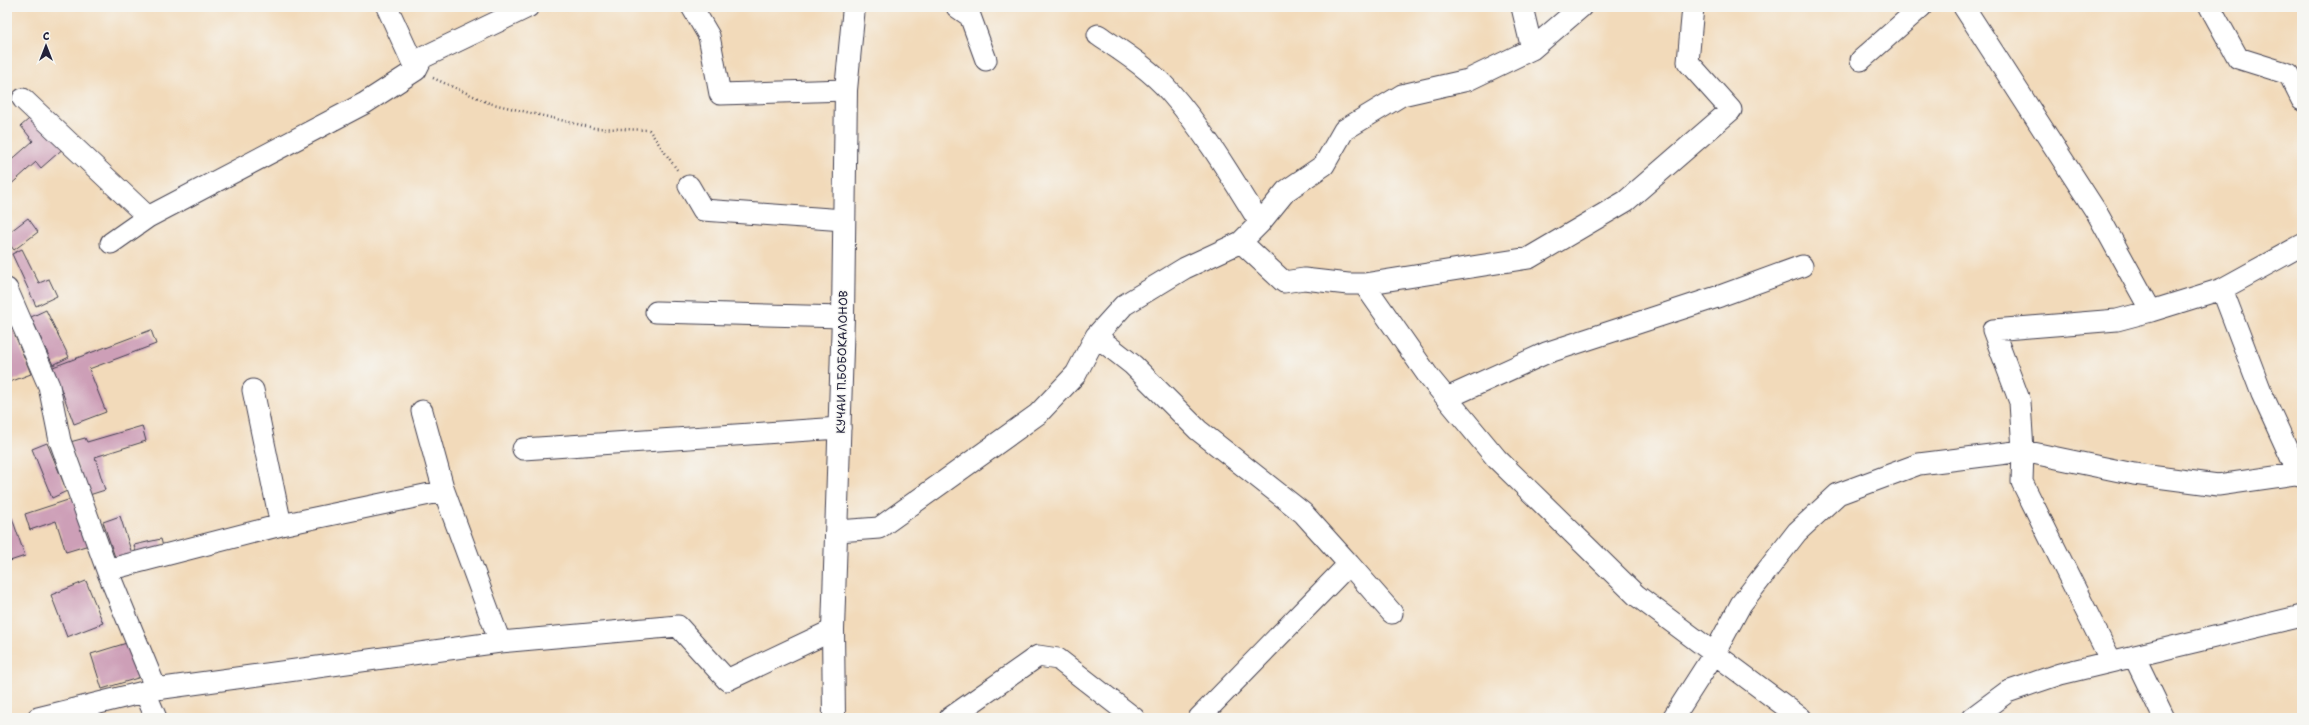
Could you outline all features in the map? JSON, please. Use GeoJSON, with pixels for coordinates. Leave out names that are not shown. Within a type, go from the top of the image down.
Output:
{"type":"FeatureCollection","features":[{"type":"Feature","properties":{"kind":"main road","name":"КУЧАИ П.БОБОКАЛОНОВ"},"geometry":{"type":"LineString","coordinates":[[834,718],[833,630],[838,531],[846,90],[854,7]]}},
{"type":"Feature","properties":{"kind":"street"},"geometry":{"type":"LineString","coordinates":[[387,7],[416,70]]}},
{"type":"Feature","properties":{"kind":"street"},"geometry":{"type":"LineString","coordinates":[[111,243],[148,217],[365,103],[416,70],[422,58],[528,7]]}},
{"type":"Feature","properties":{"kind":"street"},"geometry":{"type":"LineString","coordinates":[[692,7],[709,36],[720,94],[846,90]]}},
{"type":"Feature","properties":{"kind":"street"},"geometry":{"type":"LineString","coordinates":[[957,7],[970,16],[986,60]]}},
{"type":"Feature","properties":{"kind":"street"},"geometry":{"type":"LineString","coordinates":[[1522,7],[1532,49]]}},
{"type":"Feature","properties":{"kind":"street"},"geometry":{"type":"LineString","coordinates":[[838,531],[880,528],[1038,414],[1076,374],[1096,336],[1124,304],[1185,268],[1241,242],[1260,223],[1286,190],[1324,166],[1344,130],[1402,95],[1468,80],[1532,49],[1581,7]]}},
{"type":"Feature","properties":{"kind":"street"},"geometry":{"type":"LineString","coordinates":[[1241,242],[1284,282],[1304,279],[1348,284],[1364,284],[1529,258],[1626,201],[1731,110],[1688,62],[1692,7]]}},
{"type":"Feature","properties":{"kind":"street"},"geometry":{"type":"LineString","coordinates":[[1861,60],[1922,7]]}},
{"type":"Feature","properties":{"kind":"street"},"geometry":{"type":"LineString","coordinates":[[1964,7],[2097,213],[2151,311]]}},
{"type":"Feature","properties":{"kind":"street"},"geometry":{"type":"LineString","coordinates":[[2210,7],[2238,58],[2289,74],[2302,100]]}},
{"type":"Feature","properties":{"kind":"street"},"geometry":{"type":"LineString","coordinates":[[1098,35],[1136,62],[1169,92],[1216,152],[1260,223]]}},
{"type":"Feature","properties":{"kind":"street"},"geometry":{"type":"LineString","coordinates":[[23,98],[148,217]]}},
{"type":"Feature","properties":{"kind":"street"},"geometry":{"type":"LineString","coordinates":[[689,186],[703,210],[844,220]]}},
{"type":"Feature","properties":{"kind":"street"},"geometry":{"type":"LineString","coordinates":[[2111,661],[2022,482],[2023,451],[2020,402],[1994,330],[2117,320],[2151,311],[2222,289],[2302,245]]}},
{"type":"Feature","properties":{"kind":"street"},"geometry":{"type":"LineString","coordinates":[[1447,398],[1546,352],[1720,296],[1802,266]]}},
{"type":"Feature","properties":{"kind":"street"},"geometry":{"type":"LineString","coordinates":[[1364,284],[1429,377],[1497,459],[1636,595],[1801,718]]}},
{"type":"Feature","properties":{"kind":"street"},"geometry":{"type":"LineString","coordinates":[[7,288],[49,386],[60,441],[151,691],[156,718]]}},
{"type":"Feature","properties":{"kind":"street"},"geometry":{"type":"LineString","coordinates":[[1673,718],[1714,654],[1740,604],[1796,532],[1838,494],[1919,464],[2023,451],[2134,474],[2218,485],[2300,474],[2262,394],[2222,289]]}},
{"type":"Feature","properties":{"kind":"street"},"geometry":{"type":"LineString","coordinates":[[656,312],[843,317]]}},
{"type":"Feature","properties":{"kind":"street"},"geometry":{"type":"LineString","coordinates":[[1096,336],[1133,365],[1198,430],[1303,513],[1392,613]]}},
{"type":"Feature","properties":{"kind":"street"},"geometry":{"type":"LineString","coordinates":[[253,390],[281,525]]}},
{"type":"Feature","properties":{"kind":"street"},"geometry":{"type":"LineString","coordinates":[[422,411],[444,491],[500,642]]}},
{"type":"Feature","properties":{"kind":"street"},"geometry":{"type":"LineString","coordinates":[[524,448],[840,428]]}},
{"type":"Feature","properties":{"kind":"street"},"geometry":{"type":"LineString","coordinates":[[106,570],[281,525],[444,491]]}},
{"type":"Feature","properties":{"kind":"street"},"geometry":{"type":"LineString","coordinates":[[1199,718],[1349,564]]}},
{"type":"Feature","properties":{"kind":"street"},"geometry":{"type":"LineString","coordinates":[[1972,718],[2007,692],[2060,674],[2302,616]]}},
{"type":"Feature","properties":{"kind":"street"},"geometry":{"type":"LineString","coordinates":[[38,718],[151,691],[500,642],[678,626],[727,680],[833,630]]}},
{"type":"Feature","properties":{"kind":"street"},"geometry":{"type":"LineString","coordinates":[[950,718],[1038,656],[1058,658],[1134,718]]}},
{"type":"Feature","properties":{"kind":"street"},"geometry":{"type":"LineString","coordinates":[[2134,656],[2164,718]]}},
{"type":"Feature","properties":{"kind":"path"},"geometry":{"type":"LineString","coordinates":[[416,70],[489,103],[594,128],[649,130],[689,186]]}},
{"type":"Feature","properties":{"kind":"building"},"geometry":{"type":"Polygon","coordinates":[[[36,113],[66,146],[41,168],[36,162],[7,188],[7,164],[33,141],[21,126],[36,113]]]}},
{"type":"Feature","properties":{"kind":"building"},"geometry":{"type":"Polygon","coordinates":[[[28,218],[38,232],[14,250],[7,241],[7,234],[28,218]]]}},
{"type":"Feature","properties":{"kind":"building"},"geometry":{"type":"Polygon","coordinates":[[[22,249],[39,283],[49,279],[57,296],[36,306],[12,254],[22,249]]]}},
{"type":"Feature","properties":{"kind":"building"},"geometry":{"type":"Polygon","coordinates":[[[46,310],[69,357],[53,365],[31,317],[46,310]]]}},
{"type":"Feature","properties":{"kind":"building"},"geometry":{"type":"Polygon","coordinates":[[[7,319],[9,319],[31,374],[7,383],[7,319]]]}},
{"type":"Feature","properties":{"kind":"building"},"geometry":{"type":"Polygon","coordinates":[[[151,330],[156,344],[89,369],[106,412],[74,424],[53,367],[151,330]]]}},
{"type":"Feature","properties":{"kind":"building"},"geometry":{"type":"Polygon","coordinates":[[[142,426],[146,441],[95,457],[105,490],[86,496],[70,442],[85,438],[87,442],[142,426]]]}},
{"type":"Feature","properties":{"kind":"building"},"geometry":{"type":"Polygon","coordinates":[[[47,443],[67,491],[52,498],[32,449],[47,443]]]}},
{"type":"Feature","properties":{"kind":"building"},"geometry":{"type":"Polygon","coordinates":[[[74,498],[89,545],[66,552],[56,521],[30,530],[25,514],[74,498]]]}},
{"type":"Feature","properties":{"kind":"building"},"geometry":{"type":"Polygon","coordinates":[[[120,516],[134,560],[118,566],[103,522],[120,516]]]}},
{"type":"Feature","properties":{"kind":"building"},"geometry":{"type":"Polygon","coordinates":[[[12,518],[25,556],[7,562],[7,520],[12,518]]]}},
{"type":"Feature","properties":{"kind":"building"},"geometry":{"type":"Polygon","coordinates":[[[161,539],[165,554],[138,561],[134,545],[161,539]]]}},
{"type":"Feature","properties":{"kind":"building"},"geometry":{"type":"Polygon","coordinates":[[[86,581],[103,623],[67,637],[51,595],[86,581]]]}},
{"type":"Feature","properties":{"kind":"building"},"geometry":{"type":"Polygon","coordinates":[[[130,642],[141,677],[102,689],[91,654],[130,642]]]}}]}
